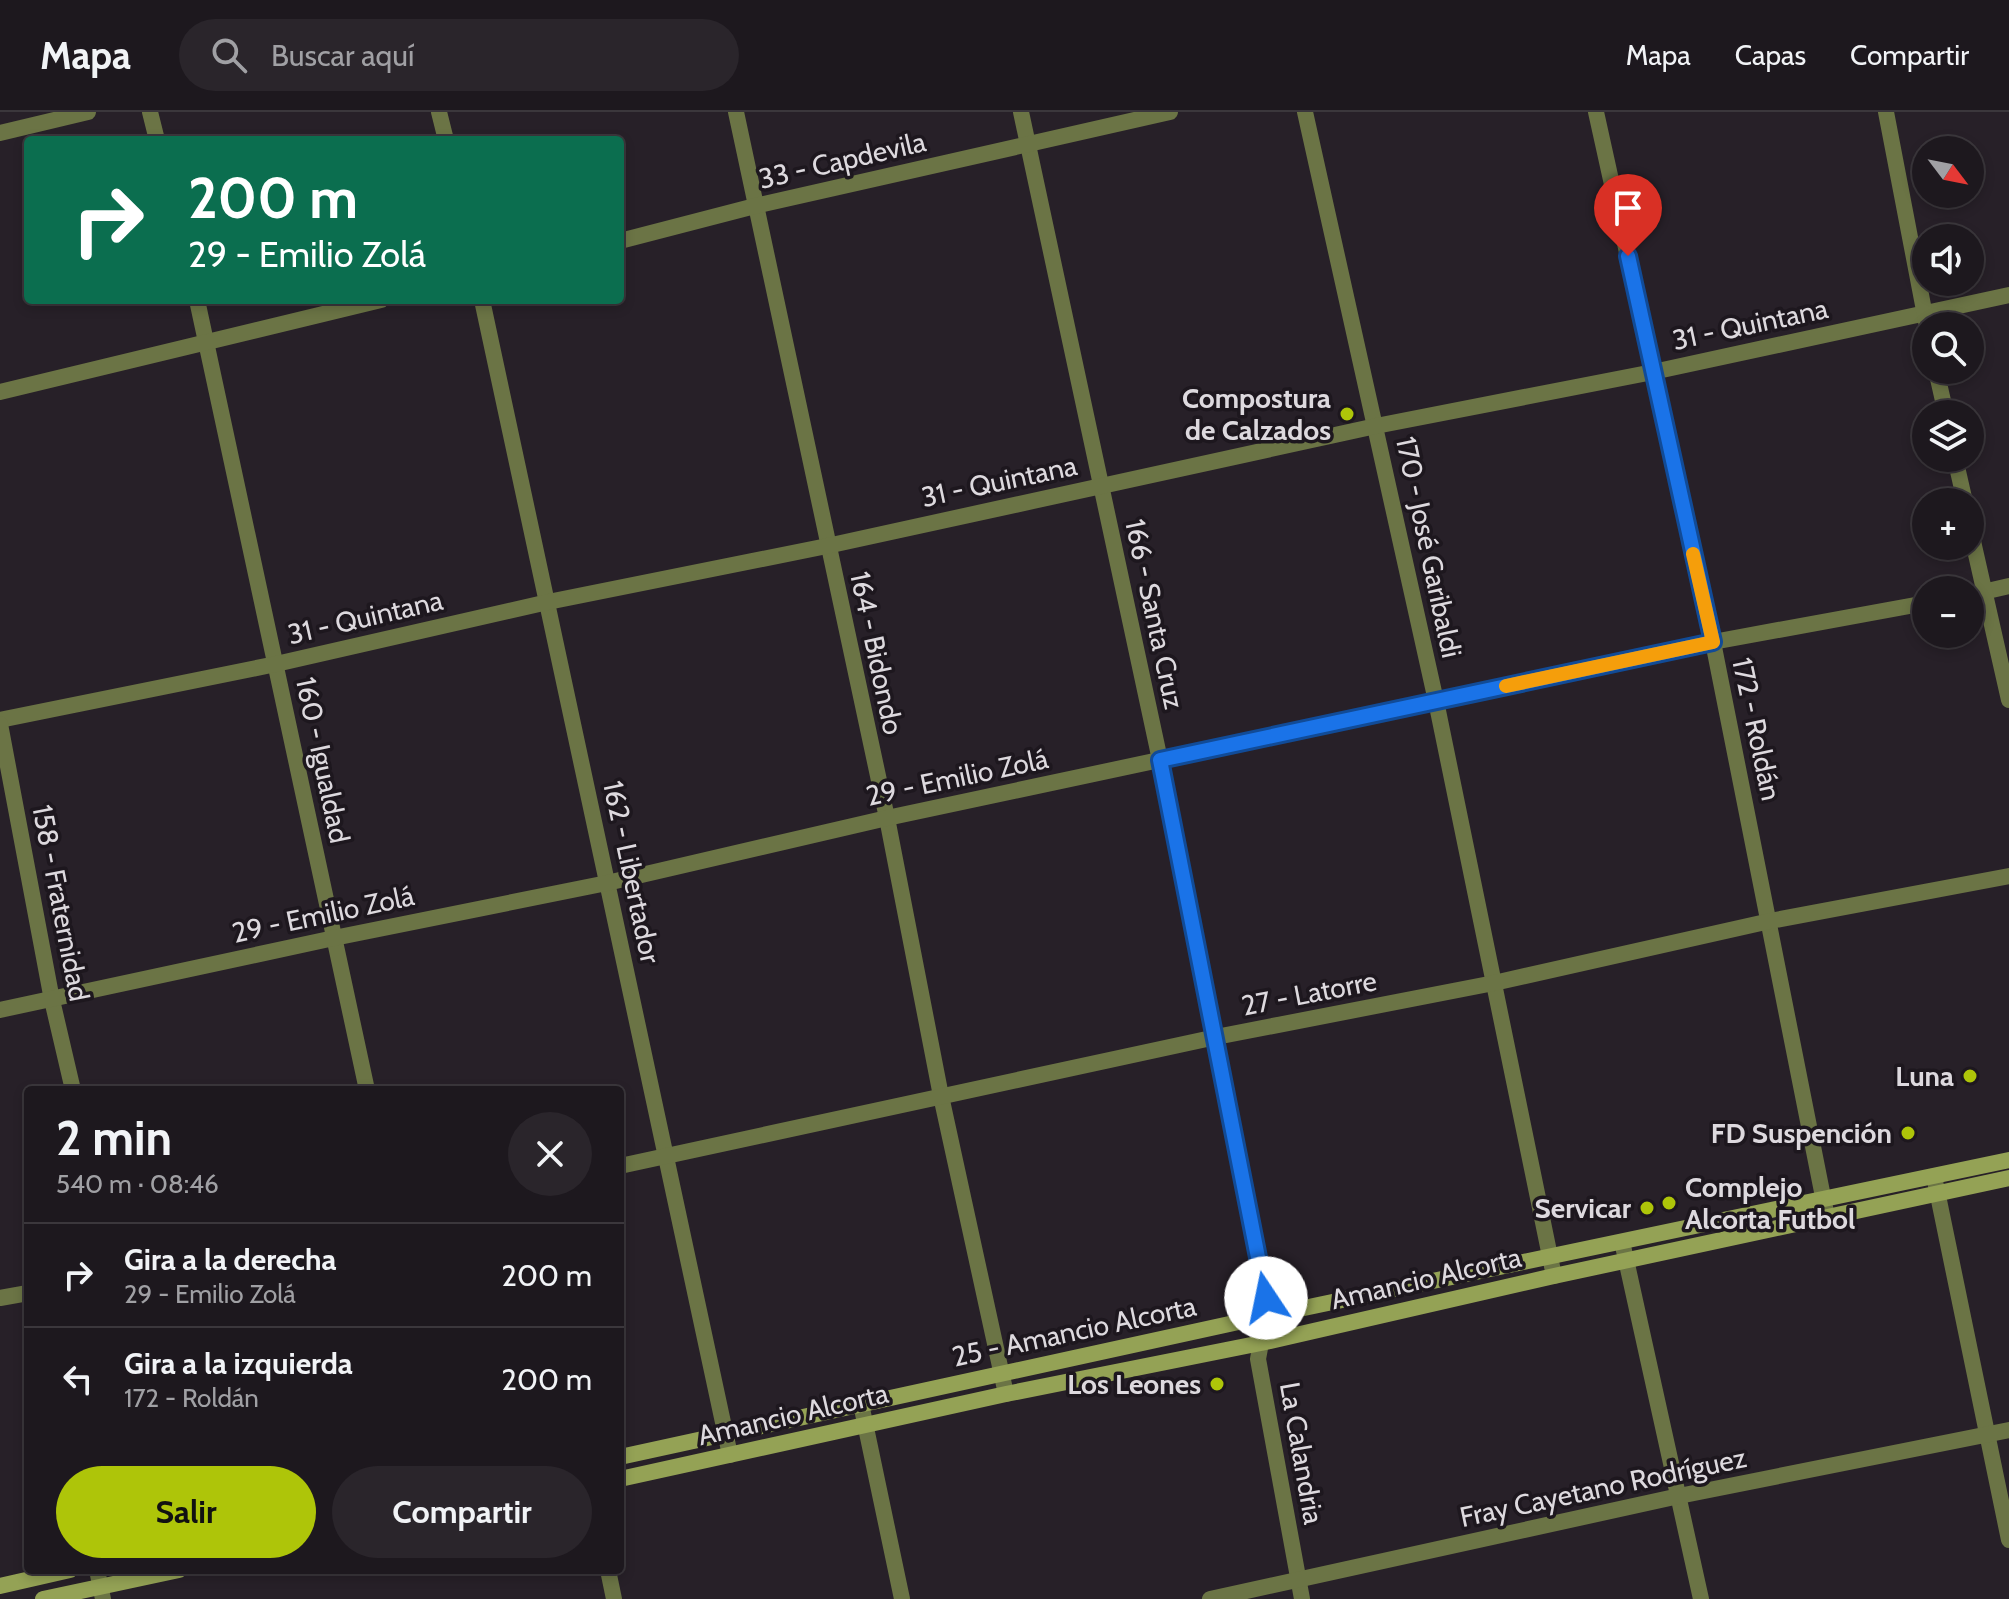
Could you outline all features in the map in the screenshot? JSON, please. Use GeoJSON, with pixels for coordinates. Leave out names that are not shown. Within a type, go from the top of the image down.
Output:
{"type":"FeatureCollection","features":[{"type":"Feature","properties":{"kind":"main road","name":"25 - Amancio Alcorta"},"geometry":{"type":"LineString","coordinates":[[624,1456],[1549,1256],[1824,1199],[1935,1184],[2009,1160]]}},
{"type":"Feature","properties":{"kind":"main road","name":"Amancio Alcorta"},"geometry":{"type":"LineString","coordinates":[[624,1478],[1006,1394],[1261,1343],[1827,1217],[1935,1184],[2009,1178]]}},
{"type":"Feature","properties":{"kind":"main road"},"geometry":{"type":"LineString","coordinates":[[0,1586],[52,1574]]}},
{"type":"Feature","properties":{"kind":"main road"},"geometry":{"type":"LineString","coordinates":[[43,1599],[158,1574]]}},
{"type":"Feature","properties":{"kind":"street"},"geometry":{"type":"LineString","coordinates":[[0,133],[88,112]]}},
{"type":"Feature","properties":{"kind":"street"},"geometry":{"type":"LineString","coordinates":[[150,112],[156,136]]}},
{"type":"Feature","properties":{"kind":"street"},"geometry":{"type":"LineString","coordinates":[[439,112],[445,136]]}},
{"type":"Feature","properties":{"kind":"street","name":"164 - Bidondo"},"geometry":{"type":"LineString","coordinates":[[736,112],[1006,1394]]}},
{"type":"Feature","properties":{"kind":"street","name":"166 - Santa Cruz"},"geometry":{"type":"LineString","coordinates":[[1021,112],[1160,760],[1266,1298],[1266,1316]]}},
{"type":"Feature","properties":{"kind":"street","name":"33 - Capdevila"},"geometry":{"type":"LineString","coordinates":[[624,240],[755,206],[1170,112]]}},
{"type":"Feature","properties":{"kind":"street","name":"170 - José Garibaldi"},"geometry":{"type":"LineString","coordinates":[[1305,112],[1436,701],[1554,1276]]}},
{"type":"Feature","properties":{"kind":"street","name":"172 - Roldán"},"geometry":{"type":"LineString","coordinates":[[1596,112],[1713,642],[1827,1217]]}},
{"type":"Feature","properties":{"kind":"street"},"geometry":{"type":"LineString","coordinates":[[1886,112],[1924,312]]}},
{"type":"Feature","properties":{"kind":"street","name":"31 - Quintana"},"geometry":{"type":"LineString","coordinates":[[1950,312],[2009,295]]}},
{"type":"Feature","properties":{"kind":"street","name":"160 - Igualdad"},"geometry":{"type":"LineString","coordinates":[[198,304],[366,1086]]}},
{"type":"Feature","properties":{"kind":"street"},"geometry":{"type":"LineString","coordinates":[[0,392],[365,304]]}},
{"type":"Feature","properties":{"kind":"street","name":"162 - Libertador"},"geometry":{"type":"LineString","coordinates":[[483,304],[730,1455]]}},
{"type":"Feature","properties":{"kind":"street","name":"31 - Quintana"},"geometry":{"type":"LineString","coordinates":[[0,722],[1376,426],[1912,322]]}},
{"type":"Feature","properties":{"kind":"street"},"geometry":{"type":"LineString","coordinates":[[1984,592],[2009,586]]}},
{"type":"Feature","properties":{"kind":"street","name":"29 - Emilio Zolá"},"geometry":{"type":"LineString","coordinates":[[0,1010],[607,883],[887,818],[1713,642],[1912,606]]}},
{"type":"Feature","properties":{"kind":"street"},"geometry":{"type":"LineString","coordinates":[[1984,617],[2009,700]]}},
{"type":"Feature","properties":{"kind":"street","name":"158 - Fraternidad"},"geometry":{"type":"LineString","coordinates":[[0,722],[52,1000],[72,1086]]}},
{"type":"Feature","properties":{"kind":"street","name":"27 - Latorre"},"geometry":{"type":"LineString","coordinates":[[624,1165],[1216,1037],[1494,983],[1770,921],[2009,876]]}},
{"type":"Feature","properties":{"kind":"street"},"geometry":{"type":"LineString","coordinates":[[1935,1184],[2009,1540]]}},
{"type":"Feature","properties":{"kind":"street"},"geometry":{"type":"LineString","coordinates":[[1622,1241],[1701,1599]]}},
{"type":"Feature","properties":{"kind":"street"},"geometry":{"type":"LineString","coordinates":[[0,1298],[24,1294]]}},
{"type":"Feature","properties":{"kind":"street","name":"La Calandria"},"geometry":{"type":"LineString","coordinates":[[1266,1316],[1258,1359],[1302,1599]]}},
{"type":"Feature","properties":{"kind":"street"},"geometry":{"type":"LineString","coordinates":[[861,1404],[902,1599]]}},
{"type":"Feature","properties":{"kind":"street","name":"Fray Cayetano Rodríguez"},"geometry":{"type":"LineString","coordinates":[[1210,1599],[1679,1496],[2009,1430]]}},
{"type":"Feature","properties":{"kind":"street"},"geometry":{"type":"LineString","coordinates":[[609,1574],[614,1599]]}},
{"type":"Feature","properties":{"kind":"slow traffic"},"geometry":{"type":"LineString","coordinates":[[1506,686],[1713,642],[1693,554]]}},
{"type":"Feature","properties":{"kind":"place","name":"Compostura de Calzados"},"geometry":{"type":"Point","coordinates":[1347,414]}},
{"type":"Feature","properties":{"kind":"place","name":"Luna"},"geometry":{"type":"Point","coordinates":[1970,1076]}},
{"type":"Feature","properties":{"kind":"place","name":"FD Suspención"},"geometry":{"type":"Point","coordinates":[1908,1133]}},
{"type":"Feature","properties":{"kind":"place","name":"Complejo Alcorta Futbol"},"geometry":{"type":"Point","coordinates":[1669,1203]}},
{"type":"Feature","properties":{"kind":"place","name":"Servicar"},"geometry":{"type":"Point","coordinates":[1647,1208]}},
{"type":"Feature","properties":{"kind":"place","name":"Los Leones"},"geometry":{"type":"Point","coordinates":[1217,1384]}},
{"type":"Feature","properties":{"kind":"route"},"geometry":{"type":"LineString","coordinates":[[1266,1298],[1160,760],[1713,642],[1628,256]]}}]}
